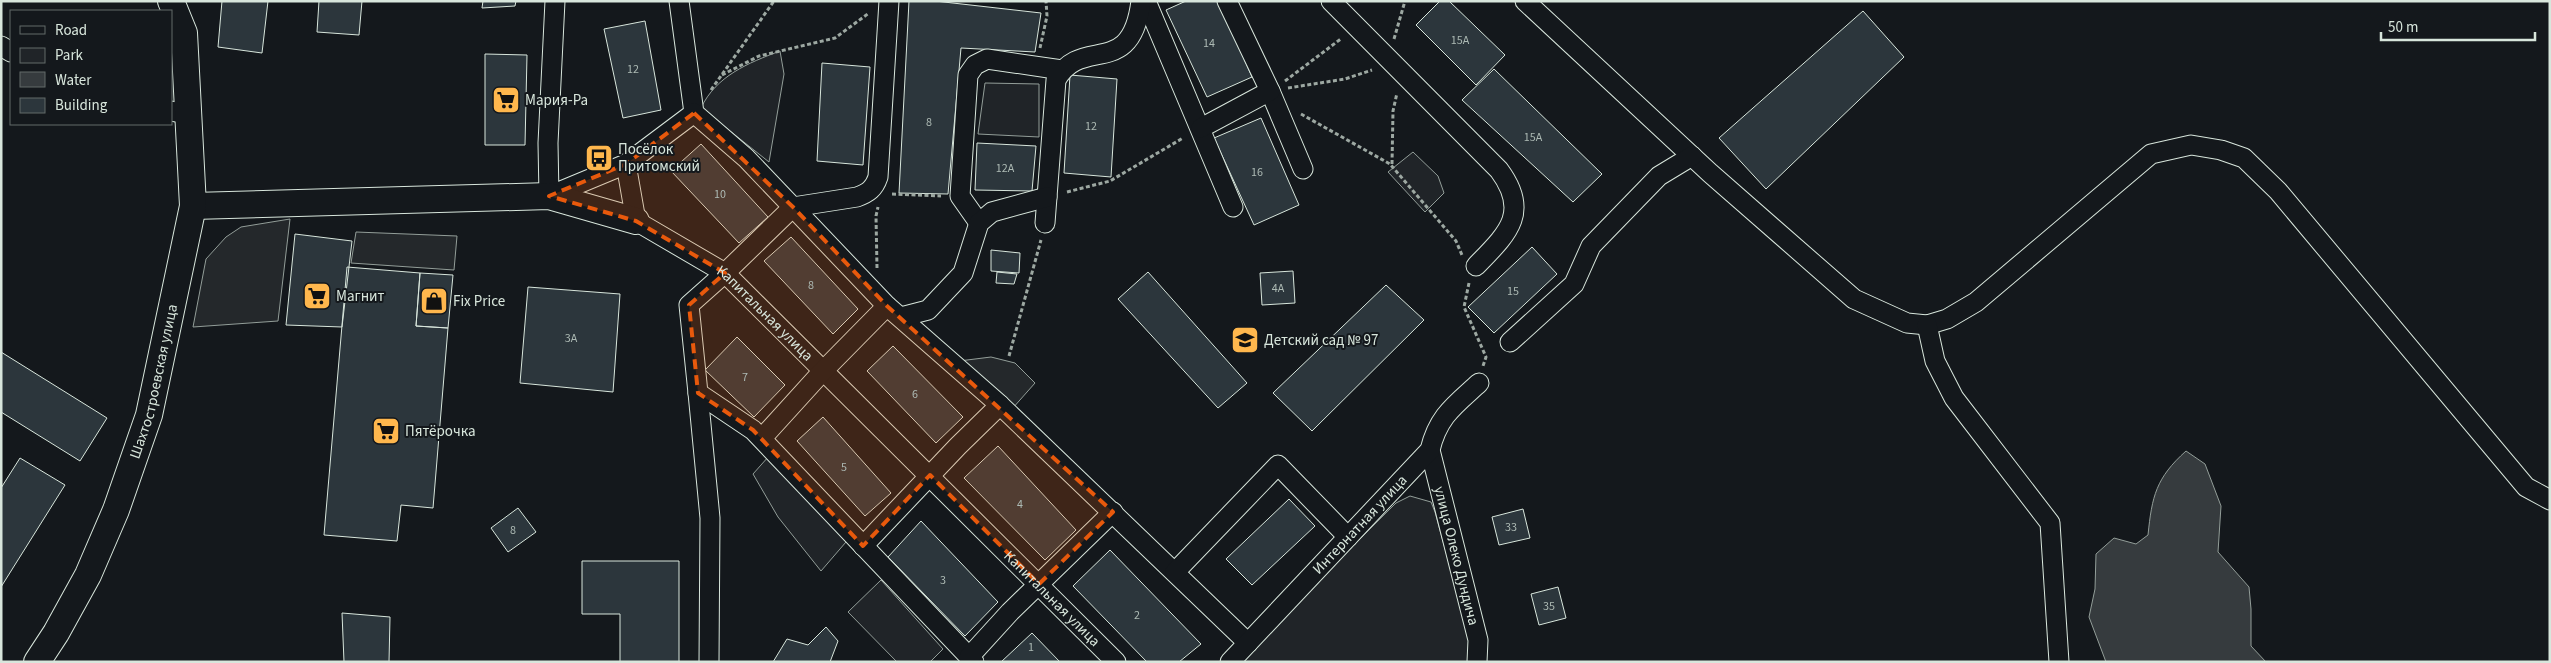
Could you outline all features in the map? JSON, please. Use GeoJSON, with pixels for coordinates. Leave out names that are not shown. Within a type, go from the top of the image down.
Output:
{"type":"FeatureCollection","features":[{"type":"Feature","properties":{"kind":"main road","name":"Шахтостроевская улица"},"geometry":{"type":"LineString","coordinates":[[37,662],[56,633],[88,575],[116,510],[149,415],[193,206],[179,113],[184,33],[171,1]]}},
{"type":"Feature","properties":{"kind":"main road"},"geometry":{"type":"LineString","coordinates":[[193,206],[549,196],[636,220]]}},
{"type":"Feature","properties":{"kind":"street"},"geometry":{"type":"LineString","coordinates":[[555,1],[548,144],[549,196],[626,164],[694,113]]}},
{"type":"Feature","properties":{"kind":"street"},"geometry":{"type":"LineString","coordinates":[[679,1],[694,113],[746,158],[889,307],[1000,405],[1248,644]]}},
{"type":"Feature","properties":{"kind":"street"},"geometry":{"type":"LineString","coordinates":[[1045,223],[1056,80],[1062,70],[1080,58],[1115,52],[1124,44],[1136,24],[1141,1]]}},
{"type":"Feature","properties":{"kind":"street"},"geometry":{"type":"LineString","coordinates":[[1146,1],[1233,207]]}},
{"type":"Feature","properties":{"kind":"street"},"geometry":{"type":"LineString","coordinates":[[1227,1],[1270,91],[1303,169]]}},
{"type":"Feature","properties":{"kind":"street"},"geometry":{"type":"LineString","coordinates":[[1331,1],[1499,170],[1511,186],[1515,202],[1512,222],[1503,239],[1473,271]]}},
{"type":"Feature","properties":{"kind":"street"},"geometry":{"type":"LineString","coordinates":[[1525,1],[1692,156],[1854,299],[1907,323],[1927,325],[1947,319],[1976,302],[2150,154],[2191,145],[2221,150],[2244,158],[2278,191],[2526,487],[2550,500]]}},
{"type":"Feature","properties":{"kind":"street"},"geometry":{"type":"LineString","coordinates":[[709,662],[710,518],[689,305],[793,207],[874,194],[878,177],[883,4]]}},
{"type":"Feature","properties":{"kind":"street"},"geometry":{"type":"LineString","coordinates":[[979,223],[961,197],[968,75],[975,65],[987,60],[1062,70]]}},
{"type":"Feature","properties":{"kind":"street"},"geometry":{"type":"LineString","coordinates":[[1200,128],[1270,91]]}},
{"type":"Feature","properties":{"kind":"street"},"geometry":{"type":"LineString","coordinates":[[1510,342],[1574,284],[1591,246],[1659,176],[1692,156]]}},
{"type":"Feature","properties":{"kind":"street"},"geometry":{"type":"LineString","coordinates":[[626,164],[636,220]]}},
{"type":"Feature","properties":{"kind":"street"},"geometry":{"type":"LineString","coordinates":[[762,438],[822,372],[889,307],[928,310],[963,273],[979,223],[992,212],[1047,197]]}},
{"type":"Feature","properties":{"kind":"street","name":"Капитальная улица"},"geometry":{"type":"LineString","coordinates":[[636,220],[725,273],[822,372],[930,475],[1116,662]]}},
{"type":"Feature","properties":{"kind":"street"},"geometry":{"type":"LineString","coordinates":[[1927,325],[1935,361],[1954,398],[2050,523],[2059,662]]}},
{"type":"Feature","properties":{"kind":"street","name":"Интернатная улица"},"geometry":{"type":"LineString","coordinates":[[1230,662],[1430,450],[1434,430],[1447,413],[1480,383]]}},
{"type":"Feature","properties":{"kind":"street"},"geometry":{"type":"LineString","coordinates":[[698,393],[762,438],[971,659],[1039,584],[1113,512]]}},
{"type":"Feature","properties":{"kind":"street"},"geometry":{"type":"LineString","coordinates":[[863,546],[1000,405]]}},
{"type":"Feature","properties":{"kind":"street","name":"улица Олеко Дундича"},"geometry":{"type":"LineString","coordinates":[[1430,450],[1478,640],[1477,662]]}},
{"type":"Feature","properties":{"kind":"street"},"geometry":{"type":"LineString","coordinates":[[1175,572],[1278,465],[1348,537]]}},
{"type":"Feature","properties":{"kind":"path"},"geometry":{"type":"LineString","coordinates":[[694,113],[774,1]]}},
{"type":"Feature","properties":{"kind":"path"},"geometry":{"type":"LineString","coordinates":[[722,75],[759,56],[835,38],[883,4]]}},
{"type":"Feature","properties":{"kind":"path"},"geometry":{"type":"LineString","coordinates":[[1270,91],[1343,37],[1354,25]]}},
{"type":"Feature","properties":{"kind":"path"},"geometry":{"type":"LineString","coordinates":[[1270,91],[1345,79],[1394,64]]}},
{"type":"Feature","properties":{"kind":"path"},"geometry":{"type":"LineString","coordinates":[[1270,91],[1309,120],[1390,164],[1456,241],[1473,271],[1464,307],[1486,357],[1480,383]]}},
{"type":"Feature","properties":{"kind":"path"},"geometry":{"type":"LineString","coordinates":[[1047,197],[1110,181],[1200,128]]}},
{"type":"Feature","properties":{"kind":"path"},"geometry":{"type":"LineString","coordinates":[[889,307],[874,194],[961,197]]}},
{"type":"Feature","properties":{"kind":"path"},"geometry":{"type":"LineString","coordinates":[[1009,356],[1045,223]]}},
{"type":"Feature","properties":{"kind":"highlighted area"},"geometry":{"type":"Polygon","coordinates":[[[694,113],[793,207],[887,306],[1113,512],[1039,584],[930,475],[863,546],[753,430],[698,393],[689,305],[725,273],[636,221],[549,196],[626,164],[694,113]]]}},
{"type":"Feature","properties":{"kind":"green space"},"geometry":{"type":"Polygon","coordinates":[[[780,51],[784,74],[769,162],[701,108],[707,97],[724,79],[756,60],[780,51]]]}},
{"type":"Feature","properties":{"kind":"green space"},"geometry":{"type":"Polygon","coordinates":[[[985,83],[1039,84],[1039,137],[978,134],[985,83]]]}},
{"type":"Feature","properties":{"kind":"green space"},"geometry":{"type":"Polygon","coordinates":[[[1413,152],[1438,176],[1444,193],[1425,212],[1388,172],[1413,152]]]}},
{"type":"Feature","properties":{"kind":"green space"},"geometry":{"type":"Polygon","coordinates":[[[769,456],[846,542],[821,571],[778,517],[753,474],[769,456]]]}},
{"type":"Feature","properties":{"kind":"green space"},"geometry":{"type":"Polygon","coordinates":[[[1410,496],[1431,502],[1435,512],[1472,648],[1473,662],[1236,662],[1396,503],[1410,496]]]}},
{"type":"Feature","properties":{"kind":"green space"},"geometry":{"type":"Polygon","coordinates":[[[881,580],[943,649],[930,662],[897,662],[848,612],[881,580]]]}},
{"type":"Feature","properties":{"kind":"shaded area"},"geometry":{"type":"Polygon","coordinates":[[[290,219],[278,321],[193,327],[206,259],[226,237],[241,227],[290,219]]]}},
{"type":"Feature","properties":{"kind":"shaded area"},"geometry":{"type":"Polygon","coordinates":[[[356,232],[457,236],[454,270],[351,263],[356,232]]]}},
{"type":"Feature","properties":{"kind":"shaded area"},"geometry":{"type":"Polygon","coordinates":[[[991,357],[1015,363],[1035,383],[1012,409],[959,361],[991,357]]]}},
{"type":"Feature","properties":{"kind":"water"},"geometry":{"type":"Polygon","coordinates":[[[2186,451],[2205,464],[2221,506],[2218,552],[2249,587],[2251,646],[2266,662],[2106,662],[2089,617],[2095,589],[2096,554],[2114,538],[2136,544],[2148,535],[2151,509],[2157,488],[2168,470],[2186,451]]]}},
{"type":"Feature","properties":{"kind":"building"},"geometry":{"type":"Polygon","coordinates":[[[222,1],[268,1],[262,53],[218,47],[222,1]]]}},
{"type":"Feature","properties":{"kind":"building"},"geometry":{"type":"Polygon","coordinates":[[[319,1],[362,1],[359,35],[317,32],[319,1]]]}},
{"type":"Feature","properties":{"kind":"building"},"geometry":{"type":"Polygon","coordinates":[[[483,1],[516,1],[515,6],[482,8],[483,1]]]}},
{"type":"Feature","properties":{"kind":"building"},"geometry":{"type":"Polygon","coordinates":[[[909,1],[935,1],[1041,13],[1035,52],[961,48],[948,194],[899,193],[909,1]]]}},
{"type":"Feature","properties":{"kind":"building"},"geometry":{"type":"Polygon","coordinates":[[[1186,1],[1219,1],[1252,77],[1207,97],[1166,10],[1186,1]]]}},
{"type":"Feature","properties":{"kind":"building"},"geometry":{"type":"Polygon","coordinates":[[[1440,1],[1449,1],[1505,55],[1476,85],[1416,25],[1440,1]]]}},
{"type":"Feature","properties":{"kind":"building"},"geometry":{"type":"Polygon","coordinates":[[[1863,11],[1904,57],[1766,189],[1719,138],[1863,11]]]}},
{"type":"Feature","properties":{"kind":"building"},"geometry":{"type":"Polygon","coordinates":[[[645,21],[661,110],[623,118],[604,29],[645,21]]]}},
{"type":"Feature","properties":{"kind":"building","name":"Мария-Ра"},"geometry":{"type":"Polygon","coordinates":[[[485,54],[527,55],[525,145],[485,145],[485,54]]]}},
{"type":"Feature","properties":{"kind":"building"},"geometry":{"type":"Polygon","coordinates":[[[822,63],[870,67],[863,165],[817,161],[822,63]]]}},
{"type":"Feature","properties":{"kind":"building"},"geometry":{"type":"Polygon","coordinates":[[[1494,69],[1602,174],[1573,202],[1462,100],[1494,69]]]}},
{"type":"Feature","properties":{"kind":"building"},"geometry":{"type":"Polygon","coordinates":[[[1070,75],[1117,79],[1111,177],[1064,173],[1070,75]]]}},
{"type":"Feature","properties":{"kind":"building"},"geometry":{"type":"Polygon","coordinates":[[[1261,118],[1299,205],[1254,225],[1214,138],[1261,118]]]}},
{"type":"Feature","properties":{"kind":"building"},"geometry":{"type":"Polygon","coordinates":[[[977,143],[1036,146],[1032,191],[975,190],[977,143]]]}},
{"type":"Feature","properties":{"kind":"building"},"geometry":{"type":"Polygon","coordinates":[[[701,144],[768,217],[739,243],[671,171],[701,144]]]}},
{"type":"Feature","properties":{"kind":"building","name":"Магнит"},"geometry":{"type":"Polygon","coordinates":[[[295,234],[352,241],[342,327],[286,325],[295,234]]]}},
{"type":"Feature","properties":{"kind":"building"},"geometry":{"type":"Polygon","coordinates":[[[791,237],[858,309],[833,334],[764,261],[791,237]]]}},
{"type":"Feature","properties":{"kind":"building"},"geometry":{"type":"Polygon","coordinates":[[[1532,247],[1557,274],[1494,333],[1468,307],[1532,247]]]}},
{"type":"Feature","properties":{"kind":"building"},"geometry":{"type":"Polygon","coordinates":[[[991,250],[1020,253],[1019,273],[991,271],[991,250]]]}},
{"type":"Feature","properties":{"kind":"building","name":"Пятёрочка"},"geometry":{"type":"Polygon","coordinates":[[[347,267],[420,273],[416,326],[448,328],[433,508],[401,505],[397,541],[324,535],[347,267]]]}},
{"type":"Feature","properties":{"kind":"building"},"geometry":{"type":"Polygon","coordinates":[[[1293,271],[1295,303],[1262,305],[1260,273],[1293,271]]]}},
{"type":"Feature","properties":{"kind":"building"},"geometry":{"type":"Polygon","coordinates":[[[997,272],[1017,274],[1014,284],[996,283],[997,272]]]}},
{"type":"Feature","properties":{"kind":"building"},"geometry":{"type":"Polygon","coordinates":[[[1148,272],[1247,383],[1218,408],[1118,299],[1148,272]]]}},
{"type":"Feature","properties":{"kind":"building","name":"Fix Price"},"geometry":{"type":"Polygon","coordinates":[[[420,273],[453,275],[448,328],[416,326],[420,273]]]}},
{"type":"Feature","properties":{"kind":"building"},"geometry":{"type":"Polygon","coordinates":[[[1386,285],[1424,320],[1312,431],[1273,393],[1386,285]]]}},
{"type":"Feature","properties":{"kind":"building"},"geometry":{"type":"Polygon","coordinates":[[[528,287],[620,294],[613,392],[520,383],[528,287]]]}},
{"type":"Feature","properties":{"kind":"building"},"geometry":{"type":"Polygon","coordinates":[[[737,337],[785,385],[754,417],[705,370],[737,337]]]}},
{"type":"Feature","properties":{"kind":"building"},"geometry":{"type":"Polygon","coordinates":[[[893,346],[963,417],[936,443],[867,371],[893,346]]]}},
{"type":"Feature","properties":{"kind":"building"},"geometry":{"type":"Polygon","coordinates":[[[1,352],[107,418],[80,461],[1,412],[1,352]]]}},
{"type":"Feature","properties":{"kind":"building"},"geometry":{"type":"Polygon","coordinates":[[[823,417],[891,493],[865,516],[797,441],[823,417]]]}},
{"type":"Feature","properties":{"kind":"building"},"geometry":{"type":"Polygon","coordinates":[[[998,446],[1076,530],[1045,560],[964,478],[998,446]]]}},
{"type":"Feature","properties":{"kind":"building"},"geometry":{"type":"Polygon","coordinates":[[[20,458],[65,485],[1,587],[1,488],[20,458]]]}},
{"type":"Feature","properties":{"kind":"building"},"geometry":{"type":"Polygon","coordinates":[[[1289,499],[1315,526],[1252,585],[1226,559],[1289,499]]]}},
{"type":"Feature","properties":{"kind":"building"},"geometry":{"type":"Polygon","coordinates":[[[518,508],[536,532],[508,552],[491,528],[518,508]]]}},
{"type":"Feature","properties":{"kind":"building"},"geometry":{"type":"Polygon","coordinates":[[[1523,509],[1530,538],[1499,545],[1492,517],[1523,509]]]}},
{"type":"Feature","properties":{"kind":"building"},"geometry":{"type":"Polygon","coordinates":[[[921,521],[998,602],[965,636],[888,557],[921,521]]]}},
{"type":"Feature","properties":{"kind":"building"},"geometry":{"type":"Polygon","coordinates":[[[1110,550],[1201,644],[1179,662],[1147,662],[1073,586],[1110,550]]]}},
{"type":"Feature","properties":{"kind":"building"},"geometry":{"type":"Polygon","coordinates":[[[582,561],[679,561],[679,662],[620,662],[620,614],[582,614],[582,561]]]}},
{"type":"Feature","properties":{"kind":"building"},"geometry":{"type":"Polygon","coordinates":[[[1558,587],[1566,618],[1539,625],[1531,594],[1558,587]]]}},
{"type":"Feature","properties":{"kind":"building"},"geometry":{"type":"Polygon","coordinates":[[[342,613],[390,617],[389,662],[344,662],[342,613]]]}},
{"type":"Feature","properties":{"kind":"building"},"geometry":{"type":"Polygon","coordinates":[[[826,627],[838,641],[830,662],[773,662],[787,639],[808,645],[826,627]]]}},
{"type":"Feature","properties":{"kind":"building"},"geometry":{"type":"Polygon","coordinates":[[[1032,633],[1060,662],[1001,662],[1032,633]]]}},
{"type":"Feature","properties":{"kind":"place","name":"Мария-Ра"},"geometry":{"type":"Point","coordinates":[506,100]}},
{"type":"Feature","properties":{"kind":"place","name":"Посёлок Притомский"},"geometry":{"type":"Point","coordinates":[599,158]}},
{"type":"Feature","properties":{"kind":"place","name":"Магнит"},"geometry":{"type":"Point","coordinates":[317,296]}},
{"type":"Feature","properties":{"kind":"place","name":"Fix Price"},"geometry":{"type":"Point","coordinates":[434,301]}},
{"type":"Feature","properties":{"kind":"place","name":"Детский сад № 97"},"geometry":{"type":"Point","coordinates":[1245,340]}},
{"type":"Feature","properties":{"kind":"place","name":"Пятёрочка"},"geometry":{"type":"Point","coordinates":[386,431]}}]}
